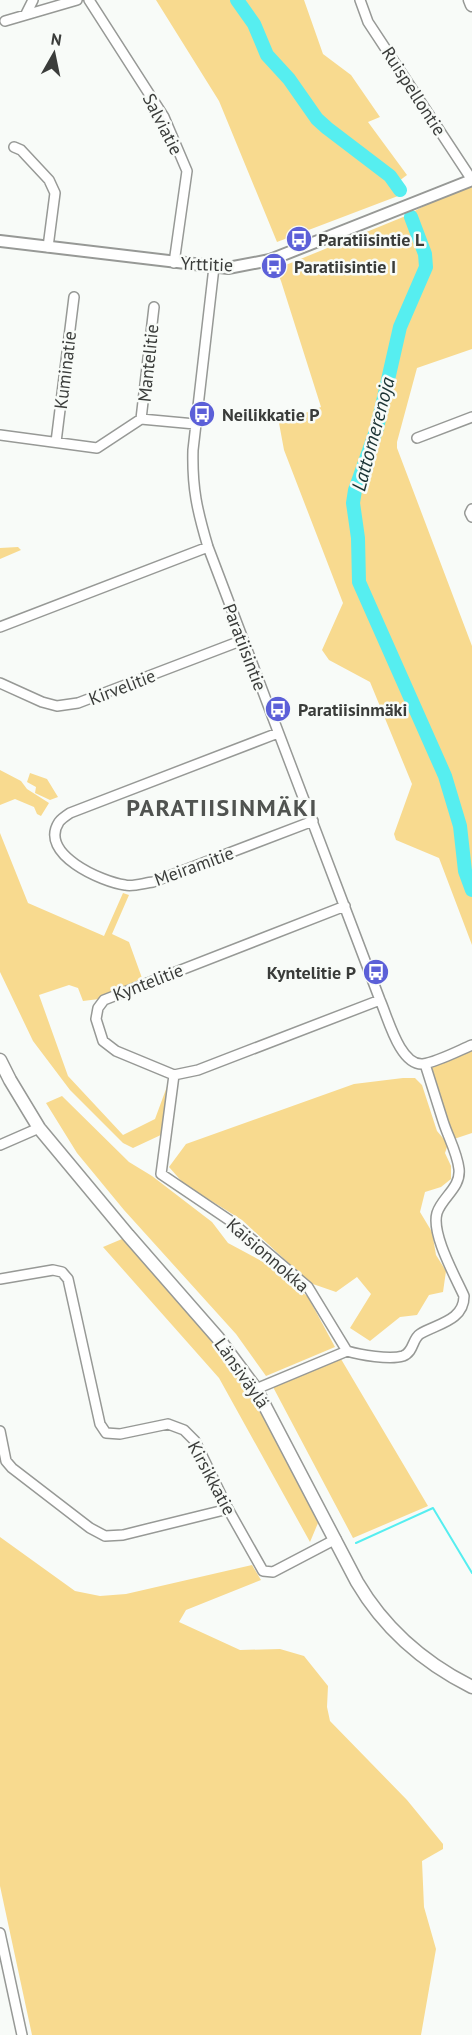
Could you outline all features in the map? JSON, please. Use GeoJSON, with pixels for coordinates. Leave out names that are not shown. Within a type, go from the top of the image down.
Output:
{"type":"FeatureCollection","features":[{"type":"Feature","properties":{"kind":"main road"},"geometry":{"type":"LineString","coordinates":[[470,0],[472,5]]}},
{"type":"Feature","properties":{"kind":"main road","name":"Länsiväylä"},"geometry":{"type":"LineString","coordinates":[[0,1060],[39,1128],[218,1338],[256,1389],[364,1593],[388,1625],[431,1663],[472,1687]]}},
{"type":"Feature","properties":{"kind":"street"},"geometry":{"type":"LineString","coordinates":[[26,14],[33,0]]}},
{"type":"Feature","properties":{"kind":"street"},"geometry":{"type":"LineString","coordinates":[[5,21],[76,0]]}},
{"type":"Feature","properties":{"kind":"street","name":"Salviatie"},"geometry":{"type":"LineString","coordinates":[[89,0],[164,117],[187,171],[174,263]]}},
{"type":"Feature","properties":{"kind":"street","name":"Ruispellontie"},"geometry":{"type":"LineString","coordinates":[[360,0],[368,22],[472,180]]}},
{"type":"Feature","properties":{"kind":"street"},"geometry":{"type":"LineString","coordinates":[[14,147],[21,150],[49,180],[55,193],[48,248]]}},
{"type":"Feature","properties":{"kind":"street","name":"Yrttitie"},"geometry":{"type":"LineString","coordinates":[[0,241],[228,268],[270,260],[472,180]]}},
{"type":"Feature","properties":{"kind":"street","name":"Paratiisintie"},"geometry":{"type":"LineString","coordinates":[[214,267],[195,424],[192,474],[196,507],[208,547],[380,1000],[403,1053],[415,1064],[425,1064]]}},
{"type":"Feature","properties":{"kind":"street","name":"Kuminatie"},"geometry":{"type":"LineString","coordinates":[[56,442],[74,297]]}},
{"type":"Feature","properties":{"kind":"street","name":"Mantelitie"},"geometry":{"type":"LineString","coordinates":[[141,419],[154,308]]}},
{"type":"Feature","properties":{"kind":"street"},"geometry":{"type":"LineString","coordinates":[[417,438],[472,417]]}},
{"type":"Feature","properties":{"kind":"street"},"geometry":{"type":"LineString","coordinates":[[0,435],[97,448],[141,419],[195,424]]}},
{"type":"Feature","properties":{"kind":"street"},"geometry":{"type":"LineString","coordinates":[[472,509],[470,513],[472,517]]}},
{"type":"Feature","properties":{"kind":"street"},"geometry":{"type":"LineString","coordinates":[[0,627],[208,547]]}},
{"type":"Feature","properties":{"kind":"street","name":"Kirvelitie"},"geometry":{"type":"LineString","coordinates":[[0,682],[42,702],[57,706],[78,703],[243,640]]}},
{"type":"Feature","properties":{"kind":"street","name":"Meiramitie"},"geometry":{"type":"LineString","coordinates":[[278,733],[70,813],[59,822],[55,837],[60,852],[70,862],[126,886],[153,882],[313,821]]}},
{"type":"Feature","properties":{"kind":"street","name":"Kyntelitie"},"geometry":{"type":"LineString","coordinates":[[174,1075],[116,1051],[103,1041],[96,1018],[98,1008],[104,1000],[345,906]]}},
{"type":"Feature","properties":{"kind":"street"},"geometry":{"type":"LineString","coordinates":[[174,1075],[198,1070],[380,1000]]}},
{"type":"Feature","properties":{"kind":"street"},"geometry":{"type":"LineString","coordinates":[[256,1389],[347,1350],[358,1354],[391,1357],[405,1355],[410,1351],[418,1335],[442,1324],[457,1313],[464,1303],[464,1296],[445,1254],[436,1224],[437,1214],[459,1179],[459,1171],[455,1149],[444,1124],[425,1064],[472,1045]]}},
{"type":"Feature","properties":{"kind":"street","name":"Kaisionnokka"},"geometry":{"type":"LineString","coordinates":[[174,1075],[161,1174],[229,1220],[308,1287],[347,1350]]}},
{"type":"Feature","properties":{"kind":"street"},"geometry":{"type":"LineString","coordinates":[[0,1145],[39,1128]]}},
{"type":"Feature","properties":{"kind":"street","name":"Kirsikkatie"},"geometry":{"type":"LineString","coordinates":[[0,1280],[45,1270],[53,1269],[62,1272],[68,1279],[100,1424],[106,1433],[120,1434],[168,1424],[184,1430],[195,1441],[228,1509],[262,1571],[273,1572],[336,1539]]}},
{"type":"Feature","properties":{"kind":"street"},"geometry":{"type":"LineString","coordinates":[[0,1431],[6,1461],[12,1468],[90,1528],[105,1536],[123,1535],[228,1509]]}},
{"type":"Feature","properties":{"kind":"street"},"geometry":{"type":"LineString","coordinates":[[0,1933],[22,2035]]}},
{"type":"Feature","properties":{"kind":"shaded area"},"geometry":{"type":"Polygon","coordinates":[[[156,0],[232,0],[248,20],[262,55],[289,84],[319,125],[373,167],[398,196],[277,242],[219,101],[156,0]]]}},
{"type":"Feature","properties":{"kind":"shaded area"},"geometry":{"type":"Polygon","coordinates":[[[241,0],[304,0],[323,54],[351,75],[380,117],[368,122],[407,175],[399,181],[319,117],[293,80],[269,52],[259,26],[241,0]]]}},
{"type":"Feature","properties":{"kind":"shaded area"},"geometry":{"type":"Polygon","coordinates":[[[472,180],[472,349],[417,368],[397,448],[472,646],[472,945],[439,858],[396,840],[394,834],[412,784],[370,682],[329,660],[322,650],[343,603],[284,450],[279,423],[321,407],[276,269],[408,215],[417,233],[411,213],[472,180]]]}},
{"type":"Feature","properties":{"kind":"shaded area"},"geometry":{"type":"Polygon","coordinates":[[[18,547],[21,550],[0,559],[0,548],[18,547]]]}},
{"type":"Feature","properties":{"kind":"shaded area"},"geometry":{"type":"Polygon","coordinates":[[[0,770],[21,781],[27,789],[49,803],[41,816],[37,814],[34,807],[15,799],[0,805],[0,770]]]}},
{"type":"Feature","properties":{"kind":"shaded area"},"geometry":{"type":"Polygon","coordinates":[[[30,773],[47,779],[58,797],[50,800],[35,793],[36,787],[27,782],[30,773]]]}},
{"type":"Feature","properties":{"kind":"shaded area"},"geometry":{"type":"Polygon","coordinates":[[[0,833],[28,903],[104,936],[123,893],[129,895],[112,934],[129,942],[142,978],[99,999],[83,1001],[78,988],[69,985],[39,995],[68,1076],[123,1135],[155,1119],[169,1081],[163,1134],[133,1148],[123,1143],[70,1090],[33,1041],[0,972],[0,833]]]}},
{"type":"Feature","properties":{"kind":"shaded area"},"geometry":{"type":"Polygon","coordinates":[[[472,1050],[472,1133],[454,1139],[430,1072],[433,1064],[472,1050]]]}},
{"type":"Feature","properties":{"kind":"shaded area"},"geometry":{"type":"Polygon","coordinates":[[[415,1078],[422,1085],[437,1131],[448,1144],[445,1153],[451,1166],[451,1179],[441,1187],[425,1192],[420,1212],[432,1232],[436,1255],[446,1271],[443,1292],[429,1295],[417,1315],[400,1317],[370,1341],[350,1328],[371,1294],[357,1277],[336,1292],[310,1283],[242,1220],[184,1184],[169,1167],[186,1144],[354,1084],[415,1078]]]}},
{"type":"Feature","properties":{"kind":"shaded area"},"geometry":{"type":"Polygon","coordinates":[[[62,1096],[129,1162],[152,1176],[212,1222],[228,1243],[267,1264],[308,1297],[335,1347],[266,1376],[236,1334],[124,1210],[77,1153],[46,1103],[62,1096]]]}},
{"type":"Feature","properties":{"kind":"shaded area"},"geometry":{"type":"Polygon","coordinates":[[[122,1239],[225,1354],[248,1385],[318,1523],[310,1542],[219,1378],[103,1247],[122,1239]]]}},
{"type":"Feature","properties":{"kind":"shaded area"},"geometry":{"type":"Polygon","coordinates":[[[341,1359],[428,1506],[353,1538],[273,1387],[341,1359]]]}},
{"type":"Feature","properties":{"kind":"shaded area"},"geometry":{"type":"Polygon","coordinates":[[[0,1537],[75,1591],[100,1596],[126,1594],[252,1565],[261,1580],[186,1610],[179,1622],[240,1650],[280,1649],[304,1656],[328,1686],[327,1707],[330,1721],[407,1800],[443,1844],[443,1849],[422,1861],[424,1907],[436,1949],[421,2035],[32,2035],[0,1886],[0,1537]]]}},
{"type":"Feature","properties":{"kind":"waterway","name":"Lattomerenoja"},"geometry":{"type":"LineString","coordinates":[[237,0],[254,24],[267,55],[289,79],[317,119],[390,176],[400,190]]}},
{"type":"Feature","properties":{"kind":"waterway","name":"Lattomerenoja"},"geometry":{"type":"LineString","coordinates":[[411,217],[425,254],[426,267],[400,327],[377,428],[355,490],[353,503],[358,538],[359,582],[445,776],[460,826],[465,871],[472,890]]}},
{"type":"Feature","properties":{"kind":"waterway"},"geometry":{"type":"LineString","coordinates":[[356,1543],[433,1508],[472,1573]]}},
{"type":"Feature","properties":{"kind":"place","name":"Paratiisintie L"},"geometry":{"type":"Point","coordinates":[299,239]}},
{"type":"Feature","properties":{"kind":"place","name":"Paratiisintie I"},"geometry":{"type":"Point","coordinates":[274,266]}},
{"type":"Feature","properties":{"kind":"place","name":"Neilikkatie P"},"geometry":{"type":"Point","coordinates":[202,414]}},
{"type":"Feature","properties":{"kind":"place","name":"Paratiisinmäki"},"geometry":{"type":"Point","coordinates":[278,709]}},
{"type":"Feature","properties":{"kind":"place","name":"Kyntelitie P"},"geometry":{"type":"Point","coordinates":[376,972]}},
{"type":"Feature","properties":{"kind":"district","name":"PARATIISINMÄKI"},"geometry":{"type":"Point","coordinates":[222,807]}}]}
